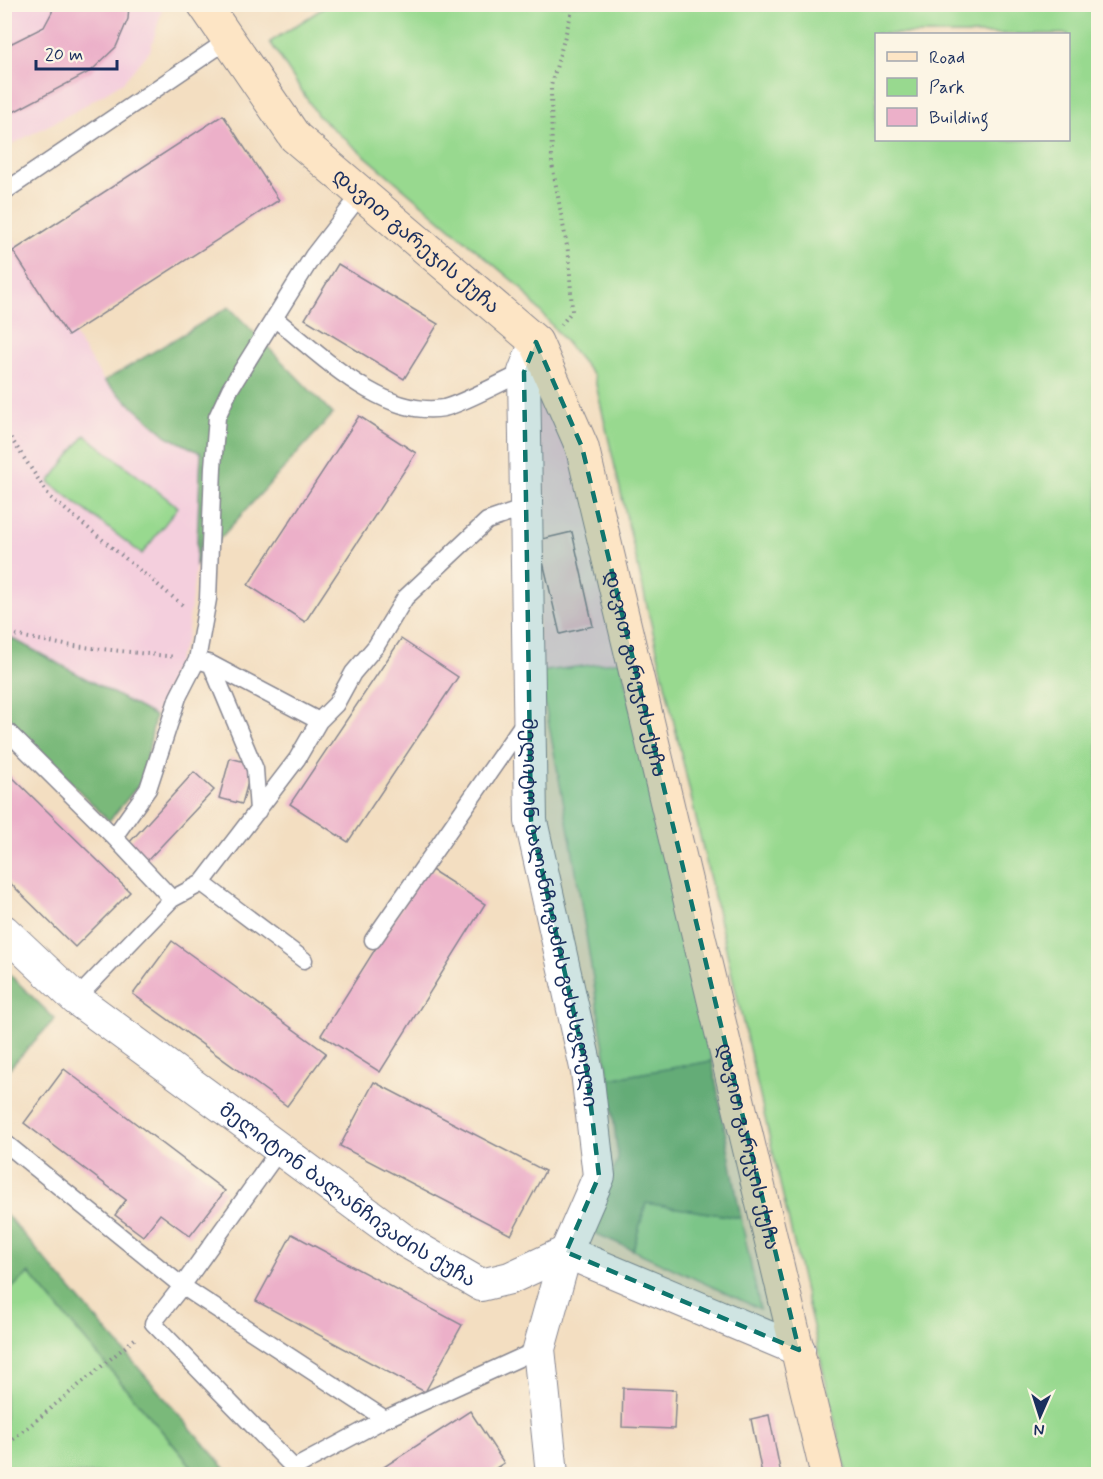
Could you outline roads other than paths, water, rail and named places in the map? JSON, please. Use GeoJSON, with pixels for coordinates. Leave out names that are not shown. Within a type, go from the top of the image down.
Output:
{"type":"FeatureCollection","features":[{"type":"Feature","properties":{"kind":"main road","name":"დავით გარეჯის ქუჩა"},"geometry":{"type":"LineString","coordinates":[[204,4],[295,137],[536,342],[582,447],[828,1474]]}},
{"type":"Feature","properties":{"kind":"street","name":"მელიტონ ბალანჩივაძის გასასვლელი"},"geometry":{"type":"LineString","coordinates":[[536,342],[524,372],[531,821],[587,1072],[599,1176],[566,1252],[538,1349],[552,1474]]}},
{"type":"Feature","properties":{"kind":"street","name":"მელიტონ ბალანჩივაძის ქუჩა"},"geometry":{"type":"LineString","coordinates":[[4,931],[76,999],[405,1241],[481,1285],[510,1278],[566,1252]]}},
{"type":"Feature","properties":{"kind":"street"},"geometry":{"type":"LineString","coordinates":[[566,1252],[799,1350]]}},
{"type":"Feature","properties":{"kind":"lane"},"geometry":{"type":"LineString","coordinates":[[4,192],[228,40]]}},
{"type":"Feature","properties":{"kind":"lane"},"geometry":{"type":"LineString","coordinates":[[258,811],[255,769],[204,662],[217,417],[230,389],[313,256],[362,194]]}},
{"type":"Feature","properties":{"kind":"lane"},"geometry":{"type":"LineString","coordinates":[[274,318],[367,390],[408,408],[444,408],[524,372]]}},
{"type":"Feature","properties":{"kind":"lane"},"geometry":{"type":"LineString","coordinates":[[76,999],[172,899],[202,883],[297,759],[319,721],[336,704],[352,673],[376,646],[405,598],[487,521],[525,508]]}},
{"type":"Feature","properties":{"kind":"lane"},"geometry":{"type":"LineString","coordinates":[[204,662],[319,721]]}},
{"type":"Feature","properties":{"kind":"lane"},"geometry":{"type":"LineString","coordinates":[[114,837],[148,789],[178,697],[204,662]]}},
{"type":"Feature","properties":{"kind":"lane"},"geometry":{"type":"LineString","coordinates":[[373,940],[529,715]]}},
{"type":"Feature","properties":{"kind":"lane"},"geometry":{"type":"LineString","coordinates":[[4,728],[114,837],[172,899]]}},
{"type":"Feature","properties":{"kind":"lane"},"geometry":{"type":"LineString","coordinates":[[202,883],[304,960]]}},
{"type":"Feature","properties":{"kind":"lane"},"geometry":{"type":"LineString","coordinates":[[4,1142],[182,1286],[385,1419]]}},
{"type":"Feature","properties":{"kind":"lane"},"geometry":{"type":"LineString","coordinates":[[280,1149],[153,1323],[294,1468],[385,1419],[538,1349]]}}]}
